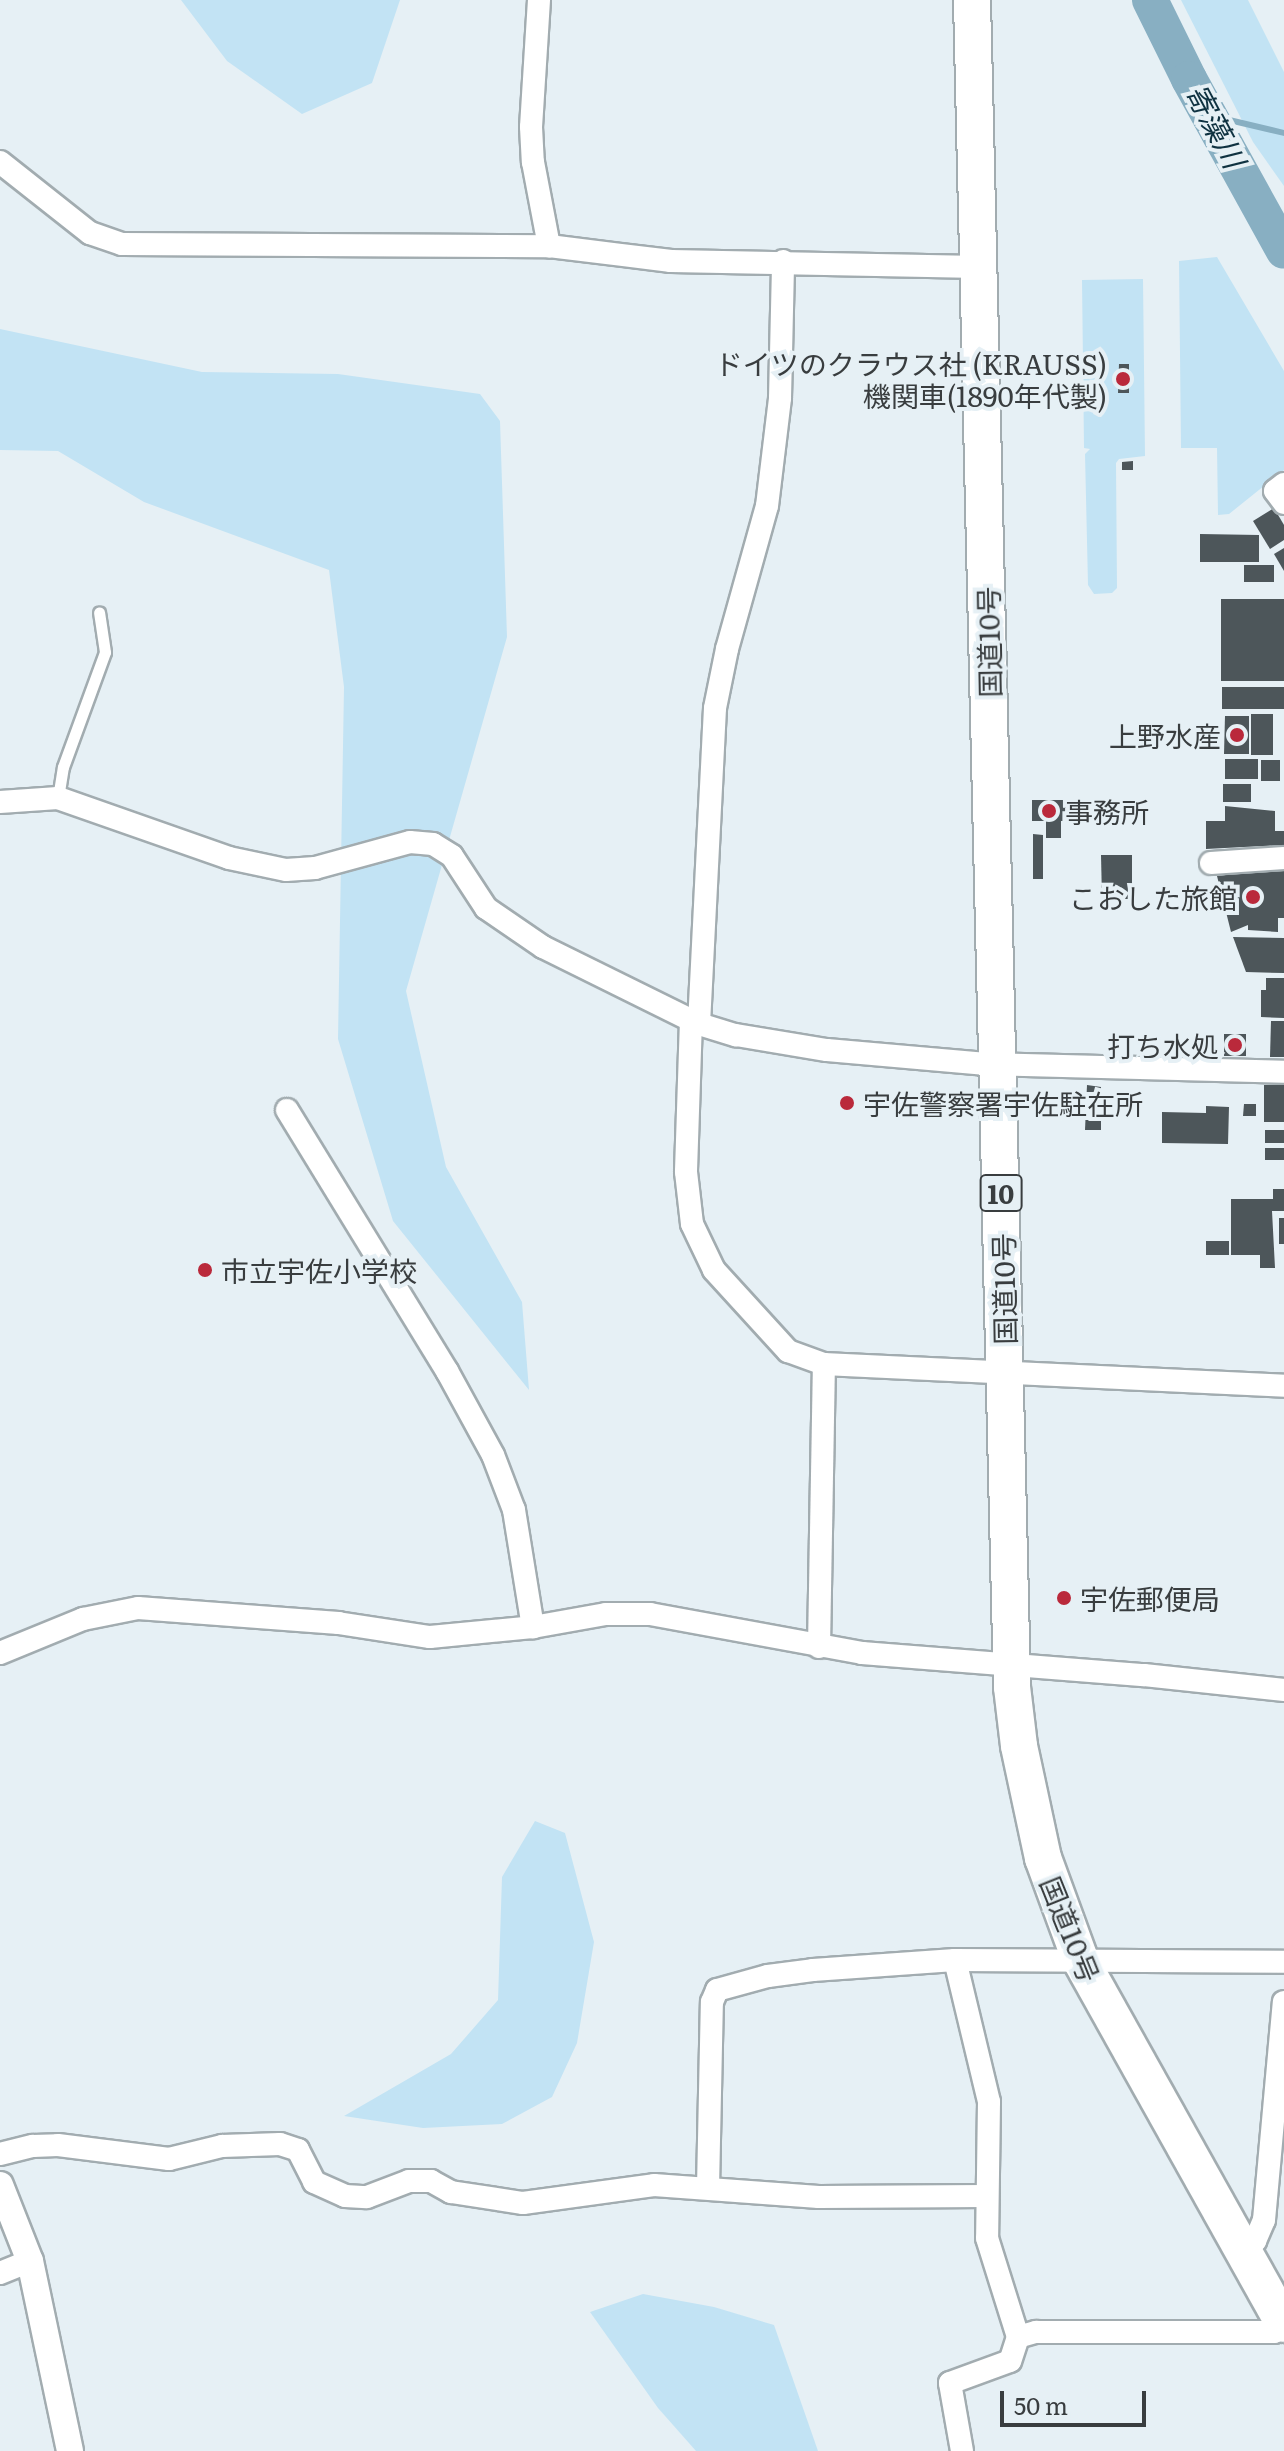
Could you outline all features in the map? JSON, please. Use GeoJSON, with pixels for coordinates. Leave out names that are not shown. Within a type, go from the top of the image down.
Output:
{"type":"FeatureCollection","features":[{"type":"Feature","properties":{"kind":"highway","name":"国道10号"},"geometry":{"type":"LineString","coordinates":[[972,0],[1012,1665],[1029,1801],[1055,1898],[1080,1959],[1284,2325]]}},
{"type":"Feature","properties":{"kind":"street"},"geometry":{"type":"LineString","coordinates":[[539,0],[531,127],[533,162],[549,246]]}},
{"type":"Feature","properties":{"kind":"street"},"geometry":{"type":"LineString","coordinates":[[0,162],[74,223],[106,241],[141,245],[549,246],[671,261],[979,267]]}},
{"type":"Feature","properties":{"kind":"street"},"geometry":{"type":"LineString","coordinates":[[783,261],[780,398],[767,506],[727,649],[715,708],[686,1172],[692,1224],[702,1251],[714,1270],[773,1338],[804,1359],[824,1364],[1005,1370],[1284,1386]]}},
{"type":"Feature","properties":{"kind":"street"},"geometry":{"type":"LineString","coordinates":[[1284,484],[1275,491],[1284,503]]}},
{"type":"Feature","properties":{"kind":"street"},"geometry":{"type":"LineString","coordinates":[[0,802],[58,798],[229,858],[277,869],[315,868],[410,842],[433,844],[452,856],[479,899],[493,914],[543,947],[695,1022],[736,1035],[827,1050],[998,1065],[1284,1072]]}},
{"type":"Feature","properties":{"kind":"street"},"geometry":{"type":"LineString","coordinates":[[1211,863],[1284,858]]}},
{"type":"Feature","properties":{"kind":"street"},"geometry":{"type":"LineString","coordinates":[[287,1110],[447,1371],[493,1455],[514,1510],[533,1627]]}},
{"type":"Feature","properties":{"kind":"street"},"geometry":{"type":"LineString","coordinates":[[819,1647],[824,1364]]}},
{"type":"Feature","properties":{"kind":"street"},"geometry":{"type":"LineString","coordinates":[[0,1653],[83,1619],[138,1608],[322,1621],[430,1637],[533,1627],[606,1614],[650,1614],[819,1647],[1284,1690]]}},
{"type":"Feature","properties":{"kind":"street"},"geometry":{"type":"LineString","coordinates":[[955,1960],[989,2102],[987,2238],[1018,2337],[1010,2361],[950,2383],[962,2451]]}},
{"type":"Feature","properties":{"kind":"street"},"geometry":{"type":"LineString","coordinates":[[708,2188],[712,2002],[717,1990],[813,1970],[955,1960],[1284,1962]]}},
{"type":"Feature","properties":{"kind":"street"},"geometry":{"type":"LineString","coordinates":[[1241,2250],[1255,2241],[1264,2220],[1284,2002]]}},
{"type":"Feature","properties":{"kind":"street"},"geometry":{"type":"LineString","coordinates":[[0,2154],[33,2146],[58,2145],[169,2159],[222,2146],[280,2144],[298,2150],[314,2182],[345,2196],[367,2197],[409,2181],[431,2181],[451,2192],[523,2203],[654,2185],[819,2197],[987,2196]]}},
{"type":"Feature","properties":{"kind":"street"},"geometry":{"type":"LineString","coordinates":[[0,2185],[30,2261],[70,2451]]}},
{"type":"Feature","properties":{"kind":"street"},"geometry":{"type":"LineString","coordinates":[[0,2273],[30,2261]]}},
{"type":"Feature","properties":{"kind":"street"},"geometry":{"type":"LineString","coordinates":[[1018,2337],[1036,2332],[1274,2332],[1284,2325]]}},
{"type":"Feature","properties":{"kind":"lane"},"geometry":{"type":"LineString","coordinates":[[58,798],[63,767],[105,652],[99,612]]}},
{"type":"Feature","properties":{"kind":"shaded area"},"geometry":{"type":"Polygon","coordinates":[[[181,0],[400,0],[372,83],[302,114],[227,61],[181,0]]]}},
{"type":"Feature","properties":{"kind":"shaded area"},"geometry":{"type":"Polygon","coordinates":[[[1181,0],[1248,0],[1284,72],[1284,186],[1253,142],[1181,0]]]}},
{"type":"Feature","properties":{"kind":"shaded area"},"geometry":{"type":"Polygon","coordinates":[[[1217,257],[1284,371],[1284,470],[1229,514],[1218,515],[1217,448],[1181,448],[1179,261],[1217,257]]]}},
{"type":"Feature","properties":{"kind":"shaded area"},"geometry":{"type":"Polygon","coordinates":[[[1143,279],[1145,456],[1119,459],[1116,463],[1117,588],[1112,593],[1094,594],[1088,585],[1085,454],[1090,449],[1084,448],[1082,280],[1143,279]]]}},
{"type":"Feature","properties":{"kind":"shaded area"},"geometry":{"type":"Polygon","coordinates":[[[0,329],[202,372],[338,374],[480,394],[500,421],[507,637],[406,991],[446,1167],[522,1302],[529,1390],[393,1221],[338,1039],[344,687],[329,570],[144,502],[58,451],[0,450],[0,329]]]}},
{"type":"Feature","properties":{"kind":"shaded area"},"geometry":{"type":"Polygon","coordinates":[[[535,1821],[565,1833],[594,1942],[577,2043],[552,2097],[502,2124],[423,2128],[344,2116],[451,2054],[498,2000],[502,1877],[535,1821]]]}},
{"type":"Feature","properties":{"kind":"shaded area"},"geometry":{"type":"Polygon","coordinates":[[[643,2294],[714,2307],[774,2325],[818,2451],[696,2451],[658,2408],[590,2312],[643,2294]]]}},
{"type":"Feature","properties":{"kind":"building"},"geometry":{"type":"Polygon","coordinates":[[[1119,364],[1129,364],[1129,393],[1118,393],[1119,364]]]}},
{"type":"Feature","properties":{"kind":"building"},"geometry":{"type":"Polygon","coordinates":[[[1133,461],[1133,470],[1122,470],[1122,462],[1133,461]]]}},
{"type":"Feature","properties":{"kind":"building"},"geometry":{"type":"Polygon","coordinates":[[[1274,508],[1284,525],[1284,540],[1270,549],[1253,521],[1274,508]]]}},
{"type":"Feature","properties":{"kind":"building"},"geometry":{"type":"Polygon","coordinates":[[[1200,534],[1259,535],[1259,562],[1200,562],[1200,534]]]}},
{"type":"Feature","properties":{"kind":"building"},"geometry":{"type":"Polygon","coordinates":[[[1284,548],[1284,571],[1274,554],[1284,548]]]}},
{"type":"Feature","properties":{"kind":"building"},"geometry":{"type":"Polygon","coordinates":[[[1244,565],[1274,565],[1274,582],[1244,582],[1244,565]]]}},
{"type":"Feature","properties":{"kind":"building"},"geometry":{"type":"Polygon","coordinates":[[[1221,599],[1284,599],[1284,681],[1221,681],[1221,599]]]}},
{"type":"Feature","properties":{"kind":"building"},"geometry":{"type":"Polygon","coordinates":[[[1222,687],[1284,687],[1284,709],[1222,709],[1222,687]]]}},
{"type":"Feature","properties":{"kind":"building"},"geometry":{"type":"Polygon","coordinates":[[[1251,714],[1273,714],[1273,755],[1251,755],[1251,714]]]}},
{"type":"Feature","properties":{"kind":"building","name":"上野水産"},"geometry":{"type":"Polygon","coordinates":[[[1225,716],[1249,716],[1249,754],[1224,754],[1225,716]]]}},
{"type":"Feature","properties":{"kind":"building"},"geometry":{"type":"Polygon","coordinates":[[[1225,759],[1258,759],[1258,779],[1225,779],[1225,759]]]}},
{"type":"Feature","properties":{"kind":"building"},"geometry":{"type":"Polygon","coordinates":[[[1261,760],[1280,760],[1280,781],[1261,781],[1261,760]]]}},
{"type":"Feature","properties":{"kind":"building"},"geometry":{"type":"Polygon","coordinates":[[[1223,784],[1251,784],[1251,802],[1223,802],[1223,784]]]}},
{"type":"Feature","properties":{"kind":"building","name":"事務所"},"geometry":{"type":"Polygon","coordinates":[[[1032,800],[1066,800],[1066,821],[1061,821],[1061,838],[1046,838],[1046,821],[1032,821],[1032,800]]]}},
{"type":"Feature","properties":{"kind":"building"},"geometry":{"type":"Polygon","coordinates":[[[1225,806],[1275,811],[1275,831],[1284,831],[1284,845],[1206,849],[1206,821],[1225,821],[1225,806]]]}},
{"type":"Feature","properties":{"kind":"building"},"geometry":{"type":"Polygon","coordinates":[[[1033,834],[1043,835],[1043,879],[1033,879],[1033,834]]]}},
{"type":"Feature","properties":{"kind":"building"},"geometry":{"type":"Polygon","coordinates":[[[1101,855],[1132,855],[1132,899],[1102,899],[1101,855]]]}},
{"type":"Feature","properties":{"kind":"building","name":"こおした旅館"},"geometry":{"type":"Polygon","coordinates":[[[1284,868],[1284,918],[1278,918],[1278,932],[1248,930],[1248,925],[1231,932],[1217,876],[1284,868]]]}},
{"type":"Feature","properties":{"kind":"building"},"geometry":{"type":"Polygon","coordinates":[[[1233,937],[1284,938],[1284,973],[1246,972],[1233,937]]]}},
{"type":"Feature","properties":{"kind":"building"},"geometry":{"type":"Polygon","coordinates":[[[1266,978],[1284,978],[1284,1018],[1261,1017],[1261,990],[1266,990],[1266,978]]]}},
{"type":"Feature","properties":{"kind":"building"},"geometry":{"type":"Polygon","coordinates":[[[1271,1021],[1284,1021],[1284,1057],[1270,1057],[1271,1021]]]}},
{"type":"Feature","properties":{"kind":"building","name":"打ち水処"},"geometry":{"type":"Polygon","coordinates":[[[1224,1034],[1246,1034],[1246,1056],[1224,1056],[1224,1034]]]}},
{"type":"Feature","properties":{"kind":"building"},"geometry":{"type":"Polygon","coordinates":[[[1087,1085],[1101,1087],[1101,1130],[1085,1130],[1087,1085]]]}},
{"type":"Feature","properties":{"kind":"building"},"geometry":{"type":"Polygon","coordinates":[[[1264,1085],[1284,1085],[1284,1122],[1264,1122],[1264,1085]]]}},
{"type":"Feature","properties":{"kind":"building"},"geometry":{"type":"Polygon","coordinates":[[[1244,1104],[1256,1104],[1256,1116],[1243,1116],[1244,1104]]]}},
{"type":"Feature","properties":{"kind":"building"},"geometry":{"type":"Polygon","coordinates":[[[1206,1106],[1229,1107],[1228,1144],[1162,1143],[1162,1112],[1206,1113],[1206,1106]]]}},
{"type":"Feature","properties":{"kind":"building"},"geometry":{"type":"Polygon","coordinates":[[[1265,1130],[1284,1130],[1284,1143],[1265,1143],[1265,1130]]]}},
{"type":"Feature","properties":{"kind":"building"},"geometry":{"type":"Polygon","coordinates":[[[1265,1148],[1284,1148],[1284,1160],[1265,1160],[1265,1148]]]}},
{"type":"Feature","properties":{"kind":"building"},"geometry":{"type":"Polygon","coordinates":[[[1273,1189],[1284,1189],[1284,1211],[1272,1211],[1275,1268],[1260,1268],[1260,1255],[1231,1255],[1231,1199],[1273,1199],[1273,1189]]]}},
{"type":"Feature","properties":{"kind":"building"},"geometry":{"type":"Polygon","coordinates":[[[1279,1218],[1284,1218],[1284,1244],[1279,1244],[1279,1218]]]}},
{"type":"Feature","properties":{"kind":"building"},"geometry":{"type":"Polygon","coordinates":[[[1206,1241],[1229,1241],[1229,1255],[1206,1255],[1206,1241]]]}},
{"type":"Feature","properties":{"kind":"waterway","name":"寄藻川"},"geometry":{"type":"LineString","coordinates":[[1150,0],[1189,79],[1284,251]]}},
{"type":"Feature","properties":{"kind":"waterway"},"geometry":{"type":"LineString","coordinates":[[1208,115],[1284,133]]}},
{"type":"Feature","properties":{"kind":"place","name":"ドイツのクラウス社 (KRAUSS) 機関車(1890年代製)"},"geometry":{"type":"Point","coordinates":[1123,379]}},
{"type":"Feature","properties":{"kind":"place","name":"上野水産"},"geometry":{"type":"Point","coordinates":[1237,735]}},
{"type":"Feature","properties":{"kind":"place","name":"事務所"},"geometry":{"type":"Point","coordinates":[1049,811]}},
{"type":"Feature","properties":{"kind":"place","name":"こおした旅館"},"geometry":{"type":"Point","coordinates":[1253,897]}},
{"type":"Feature","properties":{"kind":"place","name":"打ち水処"},"geometry":{"type":"Point","coordinates":[1235,1045]}},
{"type":"Feature","properties":{"kind":"place","name":"宇佐警察署宇佐駐在所"},"geometry":{"type":"Point","coordinates":[847,1103]}},
{"type":"Feature","properties":{"kind":"place","name":"市立宇佐小学校"},"geometry":{"type":"Point","coordinates":[205,1270]}},
{"type":"Feature","properties":{"kind":"place","name":"宇佐郵便局"},"geometry":{"type":"Point","coordinates":[1064,1598]}}]}
